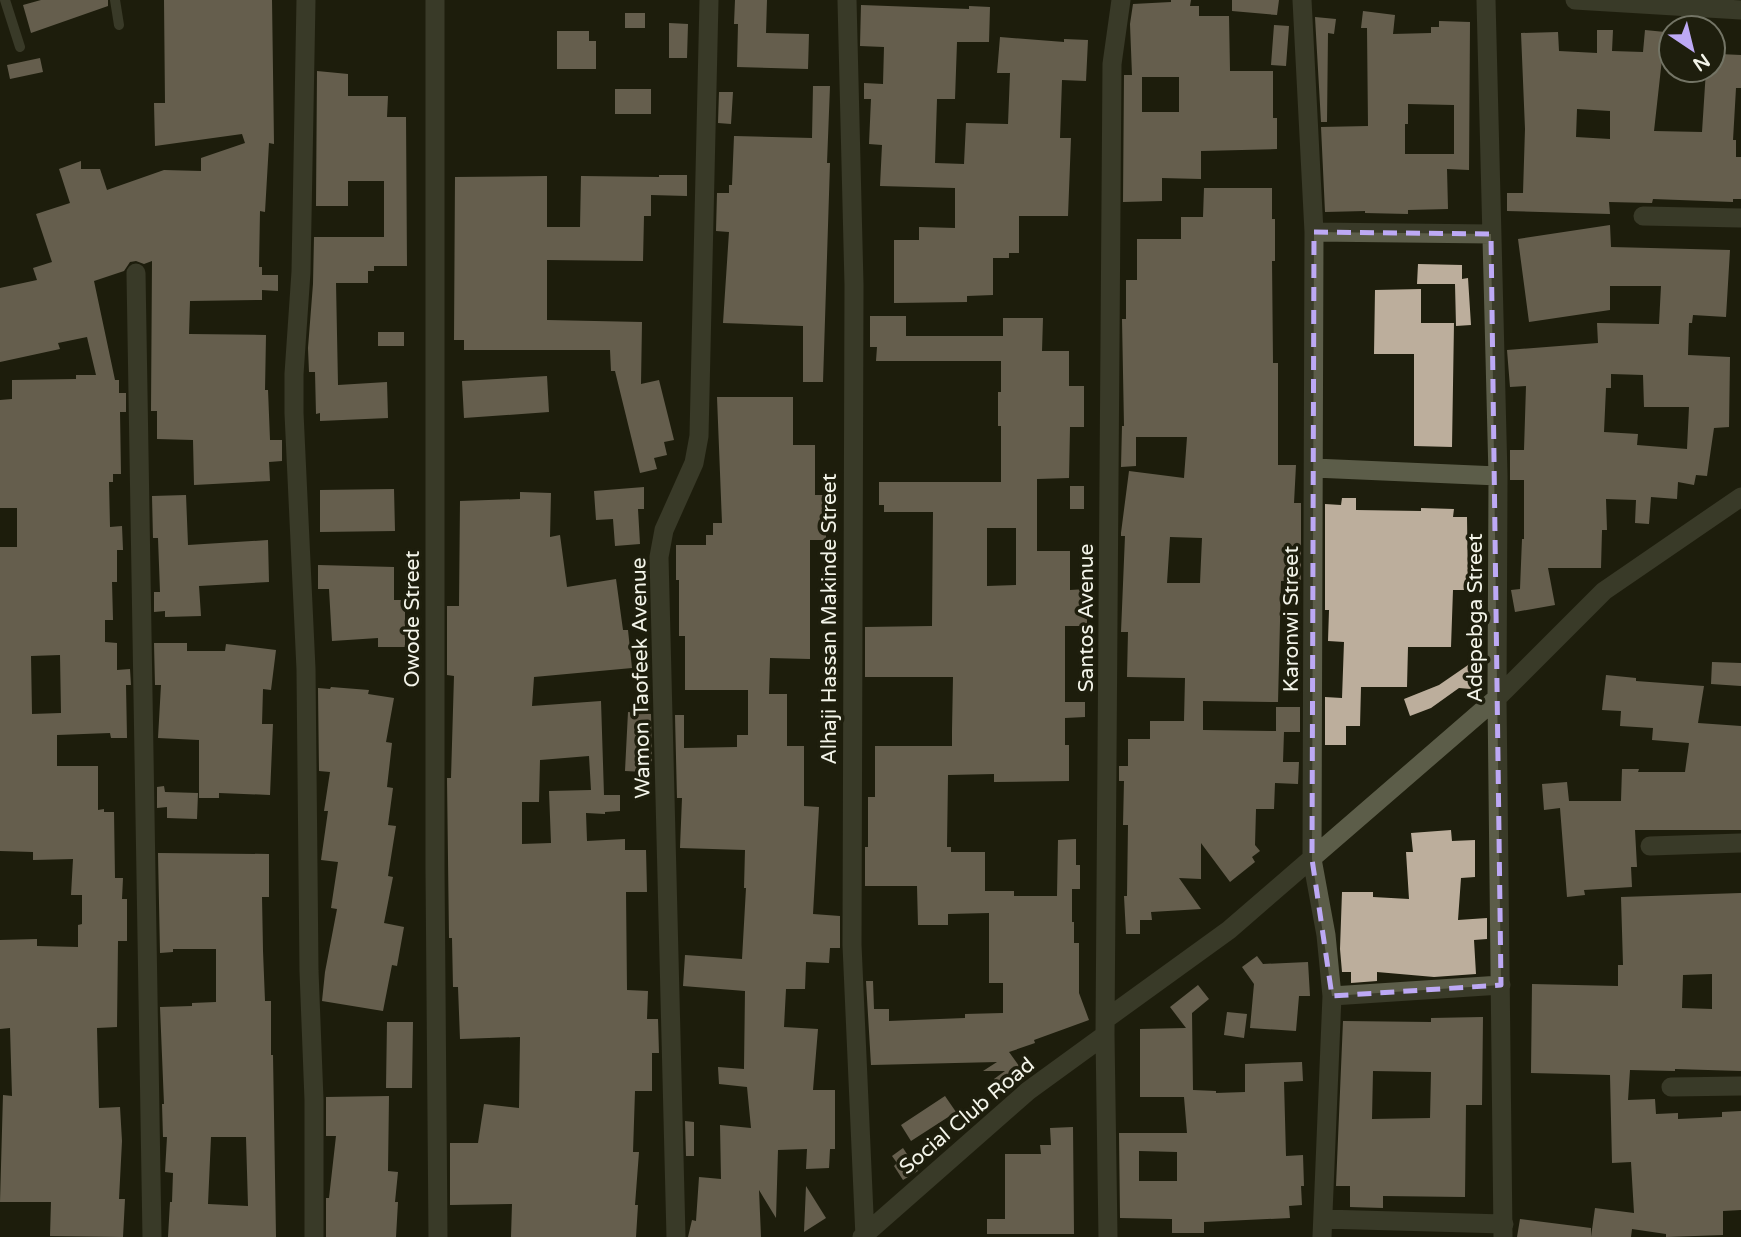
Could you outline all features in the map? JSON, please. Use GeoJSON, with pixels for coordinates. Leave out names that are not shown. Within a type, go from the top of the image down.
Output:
{"type":"FeatureCollection","features":[{"type":"Feature","properties":{"kind":"street"},"geometry":{"type":"LineString","coordinates":[[306,0],[301,272],[294,413],[306,669],[314,1237]]}},
{"type":"Feature","properties":{"kind":"street","name":"Owode Street"},"geometry":{"type":"LineString","coordinates":[[435,0],[435,882],[438,1237]]}},
{"type":"Feature","properties":{"kind":"street","name":"Wamon Taofeek Avenue"},"geometry":{"type":"LineString","coordinates":[[676,1237],[659,557],[664,530],[694,463],[699,436],[709,0]]}},
{"type":"Feature","properties":{"kind":"street","name":"Alhaji Hassan Makinde Street"},"geometry":{"type":"LineString","coordinates":[[847,0],[854,285],[852,945],[864,1236]]}},
{"type":"Feature","properties":{"kind":"street","name":"Santos Avenue"},"geometry":{"type":"LineString","coordinates":[[1108,1237],[1106,1027],[1112,64],[1121,0]]}},
{"type":"Feature","properties":{"kind":"street","name":"Karonwi Street"},"geometry":{"type":"LineString","coordinates":[[1302,0],[1314,232],[1312,859],[1326,935],[1332,996],[1322,1228]]}},
{"type":"Feature","properties":{"kind":"street","name":"Adepebga Street"},"geometry":{"type":"LineString","coordinates":[[1486,0],[1497,476],[1504,1230]]}},
{"type":"Feature","properties":{"kind":"street"},"geometry":{"type":"LineString","coordinates":[[1575,0],[1741,10]]}},
{"type":"Feature","properties":{"kind":"street"},"geometry":{"type":"LineString","coordinates":[[1643,216],[1741,218]]}},
{"type":"Feature","properties":{"kind":"street"},"geometry":{"type":"LineString","coordinates":[[1314,232],[1491,234]]}},
{"type":"Feature","properties":{"kind":"street"},"geometry":{"type":"LineString","coordinates":[[136,273],[152,1237]]}},
{"type":"Feature","properties":{"kind":"street"},"geometry":{"type":"LineString","coordinates":[[1314,468],[1497,476]]}},
{"type":"Feature","properties":{"kind":"street","name":"Social Club Road"},"geometry":{"type":"LineString","coordinates":[[864,1236],[1028,1091],[1229,930],[1497,698],[1604,591],[1741,497]]}},
{"type":"Feature","properties":{"kind":"street"},"geometry":{"type":"LineString","coordinates":[[1650,846],[1741,843]]}},
{"type":"Feature","properties":{"kind":"street"},"geometry":{"type":"LineString","coordinates":[[1332,996],[1501,985]]}},
{"type":"Feature","properties":{"kind":"street"},"geometry":{"type":"LineString","coordinates":[[1671,1087],[1741,1086]]}},
{"type":"Feature","properties":{"kind":"street"},"geometry":{"type":"LineString","coordinates":[[1322,1228],[1504,1230]]}},
{"type":"Feature","properties":{"kind":"lane"},"geometry":{"type":"LineString","coordinates":[[5,0],[20,47]]}},
{"type":"Feature","properties":{"kind":"lane"},"geometry":{"type":"LineString","coordinates":[[115,0],[119,25]]}},
{"type":"Feature","properties":{"kind":"highlighted area"},"geometry":{"type":"Polygon","coordinates":[[[1314,232],[1491,234],[1501,985],[1332,996],[1312,859],[1314,232]]]}},
{"type":"Feature","properties":{"kind":"building"},"geometry":{"type":"Polygon","coordinates":[[[41,0],[108,0],[108,6],[31,33],[23,5],[41,0]]]}},
{"type":"Feature","properties":{"kind":"building"},"geometry":{"type":"Polygon","coordinates":[[[164,0],[272,0],[274,144],[269,143],[265,212],[260,211],[259,267],[262,267],[262,275],[278,275],[278,291],[262,290],[262,300],[190,301],[189,334],[266,335],[265,390],[268,390],[270,440],[282,440],[282,461],[269,462],[270,481],[194,485],[193,440],[157,439],[157,411],[151,411],[152,261],[144,264],[130,262],[124,271],[94,281],[115,380],[119,380],[119,393],[126,393],[126,412],[120,412],[121,474],[113,474],[113,482],[109,482],[110,527],[122,526],[123,550],[117,550],[117,582],[112,582],[113,620],[105,620],[105,642],[117,643],[117,670],[130,669],[131,685],[126,685],[127,738],[111,738],[110,733],[57,735],[57,766],[98,766],[98,810],[114,812],[115,878],[123,878],[122,899],[127,899],[127,941],[118,941],[117,1027],[97,1028],[99,1108],[120,1107],[122,1141],[119,1199],[125,1199],[123,1237],[50,1236],[51,1202],[0,1202],[3,1095],[12,1096],[10,1028],[0,1029],[0,940],[37,939],[37,946],[78,947],[78,925],[82,924],[82,895],[71,895],[73,859],[33,860],[33,852],[0,851],[0,547],[17,547],[17,508],[0,508],[0,400],[12,399],[12,380],[76,379],[76,375],[96,375],[87,337],[58,343],[60,349],[0,362],[0,288],[37,280],[33,268],[52,262],[36,214],[70,203],[59,169],[81,161],[81,169],[100,169],[107,190],[164,170],[201,171],[201,158],[245,143],[242,134],[155,146],[154,103],[165,103],[164,0]],[[60,655],[31,656],[32,714],[61,713],[60,655]]]}},
{"type":"Feature","properties":{"kind":"building"},"geometry":{"type":"Polygon","coordinates":[[[735,0],[767,0],[766,33],[809,34],[808,69],[737,67],[738,24],[734,24],[735,0]]]}},
{"type":"Feature","properties":{"kind":"building"},"geometry":{"type":"Polygon","coordinates":[[[1191,0],[1190,6],[1199,6],[1199,16],[1229,16],[1230,71],[1273,71],[1273,118],[1277,118],[1277,149],[1201,151],[1201,179],[1162,178],[1162,201],[1123,202],[1124,75],[1132,75],[1130,24],[1133,4],[1191,0]],[[1142,77],[1142,112],[1179,112],[1179,77],[1142,77]]]}},
{"type":"Feature","properties":{"kind":"building"},"geometry":{"type":"Polygon","coordinates":[[[1232,0],[1279,0],[1277,15],[1232,11],[1232,0]]]}},
{"type":"Feature","properties":{"kind":"building"},"geometry":{"type":"Polygon","coordinates":[[[861,5],[969,9],[969,6],[990,7],[989,42],[957,42],[955,99],[937,99],[935,163],[964,164],[966,123],[1008,124],[1010,73],[997,73],[1000,37],[1064,42],[1064,39],[1088,40],[1086,81],[1062,80],[1060,138],[1071,138],[1068,216],[1019,216],[1019,253],[1009,253],[1009,258],[993,258],[993,295],[967,296],[967,302],[894,303],[894,240],[919,240],[919,227],[955,228],[955,188],[880,186],[882,145],[869,144],[871,99],[864,99],[864,83],[883,84],[884,47],[860,46],[861,5]]]}},
{"type":"Feature","properties":{"kind":"building"},"geometry":{"type":"Polygon","coordinates":[[[1363,11],[1395,15],[1393,34],[1431,33],[1431,27],[1439,27],[1439,21],[1470,22],[1469,170],[1447,169],[1448,209],[1408,210],[1408,214],[1325,212],[1321,127],[1368,126],[1367,28],[1361,28],[1363,11]],[[1408,104],[1405,154],[1454,154],[1454,105],[1408,104]]]}},
{"type":"Feature","properties":{"kind":"building"},"geometry":{"type":"Polygon","coordinates":[[[625,13],[645,13],[645,28],[625,28],[625,13]]]}},
{"type":"Feature","properties":{"kind":"building"},"geometry":{"type":"Polygon","coordinates":[[[1315,17],[1336,19],[1334,34],[1328,33],[1327,122],[1321,122],[1315,17]]]}},
{"type":"Feature","properties":{"kind":"building"},"geometry":{"type":"Polygon","coordinates":[[[669,23],[688,24],[687,58],[669,58],[669,23]]]}},
{"type":"Feature","properties":{"kind":"building"},"geometry":{"type":"Polygon","coordinates":[[[1274,25],[1289,26],[1286,66],[1271,65],[1274,25]]]}},
{"type":"Feature","properties":{"kind":"building"},"geometry":{"type":"Polygon","coordinates":[[[1597,30],[1613,30],[1612,51],[1643,52],[1645,30],[1657,31],[1657,84],[1659,84],[1654,131],[1702,132],[1705,84],[1727,84],[1727,54],[1741,55],[1741,88],[1736,88],[1733,140],[1736,140],[1736,157],[1741,157],[1741,199],[1733,199],[1733,202],[1653,199],[1652,203],[1609,202],[1610,214],[1507,211],[1507,193],[1523,193],[1525,129],[1521,33],[1558,32],[1559,51],[1597,53],[1597,30]],[[1577,109],[1576,137],[1610,139],[1610,111],[1577,109]]]}},
{"type":"Feature","properties":{"kind":"building"},"geometry":{"type":"Polygon","coordinates":[[[557,31],[589,31],[589,41],[596,41],[596,69],[557,69],[557,31]]]}},
{"type":"Feature","properties":{"kind":"building"},"geometry":{"type":"Polygon","coordinates":[[[40,58],[43,72],[10,79],[7,65],[40,58]]]}},
{"type":"Feature","properties":{"kind":"building"},"geometry":{"type":"Polygon","coordinates":[[[317,71],[348,74],[348,96],[388,96],[387,117],[406,117],[407,266],[374,266],[374,271],[368,271],[368,283],[336,283],[338,385],[387,382],[388,418],[320,421],[320,413],[316,414],[315,372],[309,372],[308,348],[314,237],[384,237],[384,181],[348,181],[348,206],[316,206],[317,71]]]}},
{"type":"Feature","properties":{"kind":"building"},"geometry":{"type":"Polygon","coordinates":[[[813,86],[830,86],[823,382],[803,382],[803,326],[723,323],[729,232],[716,231],[717,193],[729,193],[729,185],[732,185],[734,136],[812,138],[813,86]]]}},
{"type":"Feature","properties":{"kind":"building"},"geometry":{"type":"Polygon","coordinates":[[[615,89],[651,89],[651,114],[615,114],[615,89]]]}},
{"type":"Feature","properties":{"kind":"building"},"geometry":{"type":"Polygon","coordinates":[[[719,92],[733,92],[731,124],[718,123],[719,92]]]}},
{"type":"Feature","properties":{"kind":"building"},"geometry":{"type":"Polygon","coordinates":[[[687,175],[687,196],[651,195],[651,216],[644,216],[643,261],[547,260],[547,320],[642,322],[641,384],[659,380],[674,440],[664,442],[667,455],[654,458],[657,469],[640,473],[615,371],[611,371],[610,350],[464,350],[464,340],[454,340],[455,177],[547,176],[547,227],[580,227],[581,176],[687,175]]]}},
{"type":"Feature","properties":{"kind":"building"},"geometry":{"type":"Polygon","coordinates":[[[1204,188],[1272,188],[1272,219],[1275,219],[1275,261],[1272,261],[1273,363],[1278,363],[1278,465],[1296,465],[1294,503],[1301,503],[1301,580],[1281,581],[1278,702],[1203,701],[1203,730],[1276,731],[1276,707],[1300,707],[1300,732],[1284,732],[1283,762],[1299,762],[1298,784],[1275,783],[1274,809],[1256,809],[1255,845],[1260,851],[1252,857],[1255,862],[1230,882],[1201,843],[1201,879],[1179,878],[1201,909],[1151,912],[1152,920],[1140,920],[1140,934],[1126,934],[1124,896],[1127,896],[1128,825],[1123,825],[1124,781],[1119,781],[1119,766],[1128,766],[1128,739],[1150,739],[1150,721],[1184,721],[1185,678],[1127,677],[1128,632],[1121,632],[1125,536],[1121,536],[1121,533],[1129,471],[1184,478],[1187,437],[1136,437],[1136,466],[1121,467],[1124,426],[1122,319],[1126,319],[1126,280],[1137,280],[1137,239],[1181,239],[1181,217],[1203,217],[1204,188]],[[1170,537],[1167,583],[1200,583],[1202,538],[1170,537]]]}},
{"type":"Feature","properties":{"kind":"building"},"geometry":{"type":"Polygon","coordinates":[[[1610,225],[1611,247],[1730,250],[1726,317],[1693,315],[1692,323],[1689,323],[1688,355],[1730,357],[1729,427],[1714,428],[1707,476],[1696,475],[1694,485],[1678,482],[1677,499],[1651,497],[1649,524],[1635,523],[1636,500],[1606,499],[1607,530],[1602,530],[1601,568],[1548,568],[1555,605],[1515,612],[1511,590],[1520,589],[1524,539],[1524,480],[1510,480],[1510,450],[1524,450],[1526,386],[1510,387],[1507,350],[1598,343],[1597,323],[1659,324],[1661,286],[1610,286],[1610,310],[1529,322],[1518,239],[1610,225]],[[1611,374],[1611,388],[1606,388],[1604,432],[1638,434],[1637,445],[1687,449],[1689,407],[1644,407],[1643,375],[1611,374]]]}},
{"type":"Feature","properties":{"kind":"building"},"geometry":{"type":"Polygon","coordinates":[[[1418,264],[1462,265],[1462,279],[1468,278],[1471,325],[1456,326],[1455,284],[1417,284],[1418,264]]]}},
{"type":"Feature","properties":{"kind":"building"},"geometry":{"type":"Polygon","coordinates":[[[1421,289],[1421,323],[1454,323],[1452,447],[1414,446],[1414,354],[1374,354],[1375,290],[1421,289]]]}},
{"type":"Feature","properties":{"kind":"building"},"geometry":{"type":"Polygon","coordinates":[[[870,316],[906,316],[906,336],[1003,336],[1003,318],[1043,318],[1042,351],[1069,351],[1069,386],[1084,386],[1084,427],[1070,427],[1069,478],[1037,479],[1037,551],[1070,551],[1070,590],[1087,589],[1087,626],[1065,626],[1065,702],[1085,702],[1085,717],[1065,718],[1065,745],[1069,745],[1069,781],[994,782],[994,774],[948,775],[947,847],[951,847],[951,852],[985,852],[985,891],[1014,891],[1014,896],[1057,896],[1058,840],[1076,839],[1080,889],[1072,889],[1072,922],[1074,943],[1079,943],[1079,993],[1089,1020],[1009,1052],[1022,1070],[1009,1071],[1019,1083],[1005,1095],[994,1079],[1005,1071],[983,1071],[997,1062],[871,1065],[866,981],[873,981],[874,1009],[889,1009],[889,1021],[965,1018],[965,1014],[1003,1013],[1003,983],[989,983],[989,913],[948,914],[948,925],[918,925],[917,886],[865,886],[868,797],[875,797],[875,746],[952,746],[953,677],[865,677],[865,627],[932,626],[933,512],[884,512],[884,505],[879,505],[879,482],[1001,482],[998,392],[1001,392],[1001,361],[876,361],[877,347],[870,347],[870,316]],[[987,528],[987,586],[1016,585],[1016,528],[987,528]]]}},
{"type":"Feature","properties":{"kind":"building"},"geometry":{"type":"Polygon","coordinates":[[[378,332],[404,332],[404,346],[378,346],[378,332]]]}},
{"type":"Feature","properties":{"kind":"building"},"geometry":{"type":"Polygon","coordinates":[[[547,376],[549,412],[464,418],[462,381],[547,376]]]}},
{"type":"Feature","properties":{"kind":"building"},"geometry":{"type":"Polygon","coordinates":[[[717,397],[793,397],[793,445],[815,445],[815,495],[826,495],[826,540],[810,540],[810,659],[770,658],[769,694],[787,694],[787,746],[804,746],[804,806],[819,807],[813,914],[840,916],[840,948],[830,948],[829,963],[806,962],[805,989],[786,989],[784,1027],[818,1029],[813,1090],[835,1090],[835,1149],[830,1149],[829,1168],[806,1169],[807,1149],[778,1150],[776,1218],[759,1190],[761,1237],[688,1237],[692,1220],[696,1221],[699,1177],[721,1179],[720,1125],[751,1128],[747,1087],[719,1084],[718,1067],[744,1069],[745,991],[683,986],[685,955],[742,959],[745,850],[680,848],[682,798],[677,798],[675,715],[684,715],[684,748],[737,747],[737,735],[748,735],[748,690],[685,690],[685,636],[679,636],[676,545],[706,545],[706,535],[713,535],[713,523],[722,523],[717,397]]]}},
{"type":"Feature","properties":{"kind":"building"},"geometry":{"type":"Polygon","coordinates":[[[1070,486],[1084,486],[1084,509],[1070,509],[1070,486]]]}},
{"type":"Feature","properties":{"kind":"building"},"geometry":{"type":"Polygon","coordinates":[[[644,487],[644,509],[638,509],[640,544],[615,546],[613,519],[596,520],[594,491],[644,487]]]}},
{"type":"Feature","properties":{"kind":"building"},"geometry":{"type":"Polygon","coordinates":[[[394,489],[395,531],[320,532],[320,490],[394,489]]]}},
{"type":"Feature","properties":{"kind":"building"},"geometry":{"type":"Polygon","coordinates":[[[520,492],[551,493],[550,537],[560,535],[567,587],[616,579],[623,630],[628,630],[632,668],[534,677],[532,706],[601,701],[604,795],[620,795],[620,811],[605,814],[586,813],[587,841],[625,839],[625,850],[646,850],[647,892],[626,892],[627,990],[648,991],[647,1019],[658,1019],[659,1053],[652,1053],[652,1091],[635,1091],[633,1152],[639,1152],[635,1205],[638,1205],[636,1237],[511,1237],[512,1204],[450,1205],[450,1143],[478,1143],[484,1104],[519,1108],[520,1037],[460,1039],[458,987],[453,987],[452,938],[449,938],[447,778],[451,778],[454,676],[447,675],[447,606],[459,606],[460,501],[520,499],[520,492]],[[589,756],[540,760],[539,802],[522,802],[522,844],[551,843],[549,791],[591,790],[589,756]]]}},
{"type":"Feature","properties":{"kind":"building"},"geometry":{"type":"Polygon","coordinates":[[[186,495],[188,545],[268,540],[269,582],[199,586],[201,616],[165,617],[165,611],[154,612],[154,592],[160,592],[158,538],[153,538],[152,496],[186,495]]]}},
{"type":"Feature","properties":{"kind":"building"},"geometry":{"type":"Polygon","coordinates":[[[1342,498],[1356,498],[1356,510],[1454,509],[1453,517],[1467,517],[1468,590],[1453,590],[1451,647],[1408,647],[1407,687],[1361,687],[1360,726],[1346,726],[1346,745],[1325,745],[1325,697],[1342,698],[1344,642],[1328,641],[1329,610],[1325,610],[1325,504],[1341,505],[1342,498]]]}},
{"type":"Feature","properties":{"kind":"building"},"geometry":{"type":"Polygon","coordinates":[[[318,565],[394,567],[394,600],[405,600],[405,647],[378,647],[378,638],[332,641],[329,589],[318,589],[318,565]]]}},
{"type":"Feature","properties":{"kind":"building"},"geometry":{"type":"Polygon","coordinates":[[[154,643],[187,643],[187,651],[225,651],[226,644],[276,650],[271,690],[263,689],[262,724],[273,724],[270,795],[219,793],[219,798],[199,798],[199,740],[158,738],[161,685],[155,685],[154,643]]]}},
{"type":"Feature","properties":{"kind":"building"},"geometry":{"type":"Polygon","coordinates":[[[1712,662],[1741,663],[1741,686],[1711,684],[1712,662]]]}},
{"type":"Feature","properties":{"kind":"building"},"geometry":{"type":"Polygon","coordinates":[[[1471,663],[1471,689],[1459,688],[1431,708],[1410,716],[1404,699],[1439,685],[1471,663]]]}},
{"type":"Feature","properties":{"kind":"building"},"geometry":{"type":"Polygon","coordinates":[[[1606,675],[1636,678],[1636,681],[1704,686],[1698,723],[1741,726],[1741,830],[1635,830],[1637,867],[1631,867],[1632,887],[1584,890],[1585,895],[1567,897],[1560,808],[1544,810],[1542,784],[1567,782],[1569,801],[1621,801],[1622,769],[1639,769],[1638,772],[1685,772],[1689,743],[1652,740],[1653,728],[1620,726],[1621,711],[1602,710],[1606,675]]]}},
{"type":"Feature","properties":{"kind":"building"},"geometry":{"type":"Polygon","coordinates":[[[318,688],[369,690],[368,694],[394,698],[386,742],[392,743],[387,787],[393,788],[388,825],[396,826],[388,876],[393,877],[384,923],[404,927],[397,966],[392,965],[383,1011],[322,1001],[337,909],[331,908],[338,862],[321,860],[330,772],[319,771],[318,688]]]}},
{"type":"Feature","properties":{"kind":"building"},"geometry":{"type":"Polygon","coordinates":[[[628,712],[651,714],[652,762],[646,762],[645,772],[625,771],[628,712]]]}},
{"type":"Feature","properties":{"kind":"building"},"geometry":{"type":"Polygon","coordinates":[[[164,786],[165,792],[198,793],[197,819],[167,818],[167,807],[157,808],[157,787],[164,786]]]}},
{"type":"Feature","properties":{"kind":"building"},"geometry":{"type":"Polygon","coordinates":[[[1451,830],[1452,841],[1475,840],[1475,877],[1461,878],[1458,920],[1487,918],[1487,939],[1474,940],[1476,974],[1434,977],[1377,972],[1377,981],[1351,983],[1351,972],[1342,972],[1342,892],[1373,892],[1373,897],[1409,899],[1406,852],[1413,852],[1411,833],[1451,830]]]}},
{"type":"Feature","properties":{"kind":"building"},"geometry":{"type":"Polygon","coordinates":[[[158,853],[269,854],[269,897],[262,897],[265,1001],[271,1001],[276,1237],[168,1237],[173,1173],[165,1172],[167,1137],[163,1137],[160,1007],[216,1002],[216,949],[173,949],[173,952],[160,953],[158,853]],[[211,1137],[208,1204],[248,1206],[246,1137],[211,1137]]]}},
{"type":"Feature","properties":{"kind":"building"},"geometry":{"type":"Polygon","coordinates":[[[1741,893],[1741,1071],[1630,1070],[1628,1100],[1655,1099],[1656,1114],[1678,1113],[1678,1119],[1722,1117],[1722,1112],[1741,1111],[1741,1210],[1723,1211],[1723,1235],[1666,1237],[1666,1234],[1632,1229],[1631,1237],[1591,1237],[1595,1208],[1634,1213],[1631,1162],[1612,1163],[1610,1075],[1531,1073],[1532,984],[1618,986],[1618,965],[1623,965],[1621,897],[1741,893]],[[1712,974],[1683,975],[1682,1008],[1712,1009],[1712,974]]]}},
{"type":"Feature","properties":{"kind":"building"},"geometry":{"type":"Polygon","coordinates":[[[1257,956],[1263,964],[1308,962],[1310,996],[1299,996],[1296,1031],[1250,1028],[1254,984],[1242,967],[1257,956]]]}},
{"type":"Feature","properties":{"kind":"building"},"geometry":{"type":"Polygon","coordinates":[[[1198,985],[1209,999],[1192,1013],[1193,1090],[1216,1093],[1245,1092],[1245,1064],[1302,1062],[1303,1081],[1284,1082],[1286,1156],[1303,1155],[1302,1205],[1289,1206],[1290,1218],[1204,1222],[1204,1233],[1172,1233],[1172,1219],[1120,1218],[1119,1133],[1187,1133],[1184,1097],[1140,1097],[1140,1029],[1186,1028],[1170,1007],[1198,985]],[[1139,1151],[1139,1181],[1177,1181],[1177,1152],[1139,1151]]]}},
{"type":"Feature","properties":{"kind":"building"},"geometry":{"type":"Polygon","coordinates":[[[1227,1012],[1247,1014],[1244,1038],[1224,1035],[1227,1012]]]}},
{"type":"Feature","properties":{"kind":"building"},"geometry":{"type":"Polygon","coordinates":[[[1483,1017],[1482,1105],[1466,1105],[1465,1197],[1383,1196],[1383,1208],[1350,1207],[1350,1186],[1336,1186],[1343,1021],[1431,1022],[1431,1018],[1483,1017]],[[1373,1071],[1372,1119],[1430,1118],[1431,1072],[1373,1071]]]}},
{"type":"Feature","properties":{"kind":"building"},"geometry":{"type":"Polygon","coordinates":[[[387,1022],[413,1022],[412,1088],[386,1088],[387,1022]]]}},
{"type":"Feature","properties":{"kind":"building"},"geometry":{"type":"Polygon","coordinates":[[[389,1096],[388,1171],[398,1172],[396,1237],[326,1237],[326,1198],[329,1198],[336,1136],[326,1136],[326,1097],[389,1096]]]}},
{"type":"Feature","properties":{"kind":"building"},"geometry":{"type":"Polygon","coordinates":[[[945,1096],[956,1112],[911,1141],[901,1125],[945,1096]]]}},
{"type":"Feature","properties":{"kind":"building"},"geometry":{"type":"Polygon","coordinates":[[[685,1121],[694,1122],[694,1156],[686,1156],[685,1121]]]}},
{"type":"Feature","properties":{"kind":"building"},"geometry":{"type":"Polygon","coordinates":[[[1073,1127],[1074,1234],[987,1234],[987,1219],[1005,1219],[1005,1154],[1041,1154],[1040,1145],[1051,1145],[1050,1128],[1073,1127]]]}},
{"type":"Feature","properties":{"kind":"building"},"geometry":{"type":"Polygon","coordinates":[[[903,1148],[918,1171],[903,1180],[894,1166],[897,1163],[892,1156],[903,1148]]]}},
{"type":"Feature","properties":{"kind":"building"},"geometry":{"type":"Polygon","coordinates":[[[806,1186],[826,1218],[804,1232],[806,1186]]]}},
{"type":"Feature","properties":{"kind":"building"},"geometry":{"type":"Polygon","coordinates":[[[1520,1219],[1591,1228],[1591,1237],[1517,1237],[1520,1219]]]}}]}
